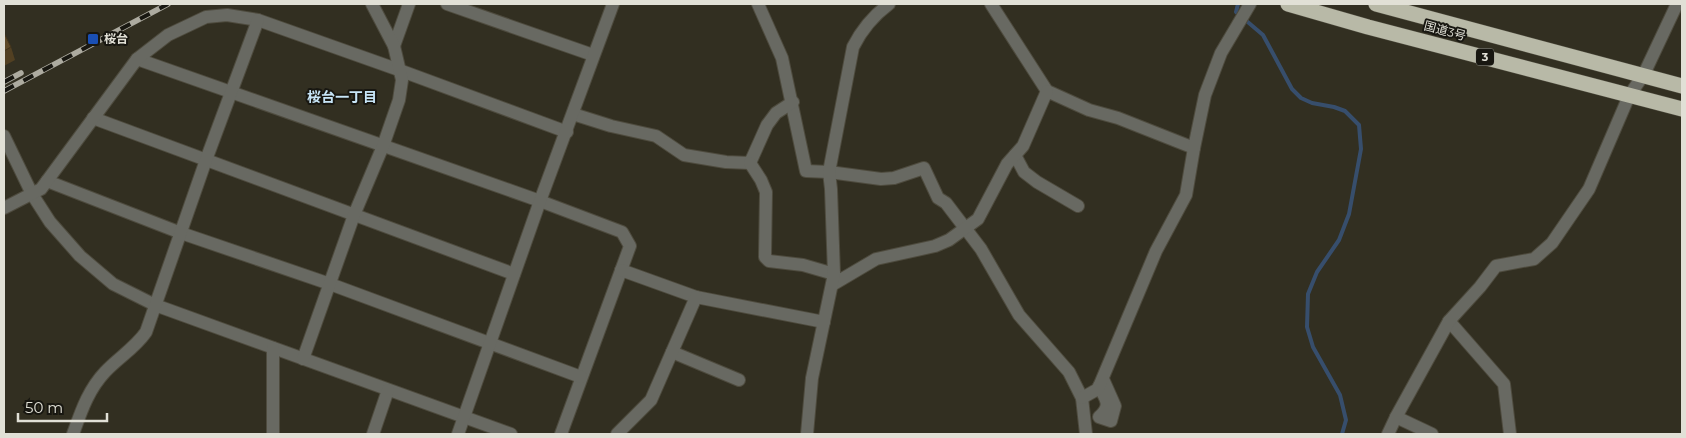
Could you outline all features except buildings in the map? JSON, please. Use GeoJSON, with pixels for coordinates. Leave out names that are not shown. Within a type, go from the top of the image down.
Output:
{"type":"FeatureCollection","features":[{"type":"Feature","properties":{"kind":"highway","name":"国道3号"},"geometry":{"type":"LineString","coordinates":[[1288,4],[1682,109]]}},
{"type":"Feature","properties":{"kind":"highway","name":"国道3号"},"geometry":{"type":"LineString","coordinates":[[1376,4],[1644,74],[1682,86]]}},
{"type":"Feature","properties":{"kind":"street"},"geometry":{"type":"LineString","coordinates":[[303,360],[354,215],[383,146],[399,100],[402,80],[394,46],[372,4]]}},
{"type":"Feature","properties":{"kind":"street"},"geometry":{"type":"LineString","coordinates":[[394,46],[409,4]]}},
{"type":"Feature","properties":{"kind":"street"},"geometry":{"type":"LineString","coordinates":[[447,4],[593,55]]}},
{"type":"Feature","properties":{"kind":"street"},"geometry":{"type":"LineString","coordinates":[[458,434],[540,201],[574,114],[593,55],[613,4]]}},
{"type":"Feature","properties":{"kind":"street"},"geometry":{"type":"LineString","coordinates":[[758,4],[782,58],[793,102],[806,171],[881,179],[894,178],[924,168],[938,198],[946,203],[981,249],[1019,315],[1068,372],[1082,398],[1086,434]]}},
{"type":"Feature","properties":{"kind":"street"},"geometry":{"type":"LineString","coordinates":[[807,434],[812,378],[833,280],[832,189],[829,172],[853,47],[862,30],[874,16],[889,4]]}},
{"type":"Feature","properties":{"kind":"street"},"geometry":{"type":"LineString","coordinates":[[991,4],[1047,91],[1089,110],[1118,118],[1194,148]]}},
{"type":"Feature","properties":{"kind":"street"},"geometry":{"type":"LineString","coordinates":[[1082,398],[1098,389],[1156,251],[1186,195],[1205,95],[1222,53],[1250,4]]}},
{"type":"Feature","properties":{"kind":"street"},"geometry":{"type":"LineString","coordinates":[[1388,434],[1449,321],[1496,266],[1534,260],[1552,243],[1589,189],[1629,96],[1644,74],[1677,4]]}},
{"type":"Feature","properties":{"kind":"street"},"geometry":{"type":"LineString","coordinates":[[4,208],[41,189],[137,59],[168,35],[206,17],[227,15],[258,20],[567,132]]}},
{"type":"Feature","properties":{"kind":"street"},"geometry":{"type":"LineString","coordinates":[[73,434],[92,387],[127,351],[138,344],[146,332],[206,160],[258,20]]}},
{"type":"Feature","properties":{"kind":"street"},"geometry":{"type":"LineString","coordinates":[[137,59],[540,201],[622,232],[630,246],[561,434]]}},
{"type":"Feature","properties":{"kind":"street"},"geometry":{"type":"LineString","coordinates":[[833,280],[876,259],[934,246],[949,240],[978,219],[996,181],[1007,164],[1023,146],[1047,91]]}},
{"type":"Feature","properties":{"kind":"street"},"geometry":{"type":"LineString","coordinates":[[750,163],[767,125],[776,113],[793,102]]}},
{"type":"Feature","properties":{"kind":"street"},"geometry":{"type":"LineString","coordinates":[[574,114],[611,126],[656,136],[684,155],[726,162],[750,163]]}},
{"type":"Feature","properties":{"kind":"street"},"geometry":{"type":"LineString","coordinates":[[94,118],[514,274]]}},
{"type":"Feature","properties":{"kind":"street"},"geometry":{"type":"LineString","coordinates":[[4,136],[32,194],[50,222],[80,256],[113,284],[156,305],[511,434]]}},
{"type":"Feature","properties":{"kind":"street"},"geometry":{"type":"LineString","coordinates":[[1015,155],[1024,172],[1036,182],[1078,206]]}},
{"type":"Feature","properties":{"kind":"street"},"geometry":{"type":"LineString","coordinates":[[750,163],[766,192],[765,256],[770,261],[803,265],[833,280]]}},
{"type":"Feature","properties":{"kind":"street"},"geometry":{"type":"LineString","coordinates":[[47,181],[180,233],[330,284],[581,376]]}},
{"type":"Feature","properties":{"kind":"street"},"geometry":{"type":"LineString","coordinates":[[621,270],[696,297],[824,322]]}},
{"type":"Feature","properties":{"kind":"street"},"geometry":{"type":"LineString","coordinates":[[617,434],[651,400],[696,297]]}},
{"type":"Feature","properties":{"kind":"street"},"geometry":{"type":"LineString","coordinates":[[1449,321],[1504,384],[1510,434]]}},
{"type":"Feature","properties":{"kind":"street"},"geometry":{"type":"LineString","coordinates":[[273,348],[273,434]]}},
{"type":"Feature","properties":{"kind":"street"},"geometry":{"type":"LineString","coordinates":[[672,352],[740,380]]}},
{"type":"Feature","properties":{"kind":"street"},"geometry":{"type":"LineString","coordinates":[[372,434],[388,390]]}},
{"type":"Feature","properties":{"kind":"street"},"geometry":{"type":"LineString","coordinates":[[1396,417],[1432,434]]}},
{"type":"Feature","properties":{"kind":"waterway"},"geometry":{"type":"LineString","coordinates":[[1238,4],[1236,12],[1263,35],[1292,89],[1301,98],[1312,103],[1345,111],[1359,125],[1361,149],[1349,214],[1339,240],[1317,272],[1308,294],[1307,327],[1313,347],[1340,395],[1346,420],[1342,434]]}},
{"type":"Feature","properties":{"kind":"railway"},"geometry":{"type":"LineString","coordinates":[[4,91],[168,4]]}},
{"type":"Feature","properties":{"kind":"railway"},"geometry":{"type":"LineString","coordinates":[[4,82],[21,73]]}},
{"type":"Feature","properties":{"kind":"place","name":"桜台"},"geometry":{"type":"Point","coordinates":[93,39]}},
{"type":"Feature","properties":{"kind":"district","name":"桜台一丁目"},"geometry":{"type":"Point","coordinates":[342,97]}}]}
